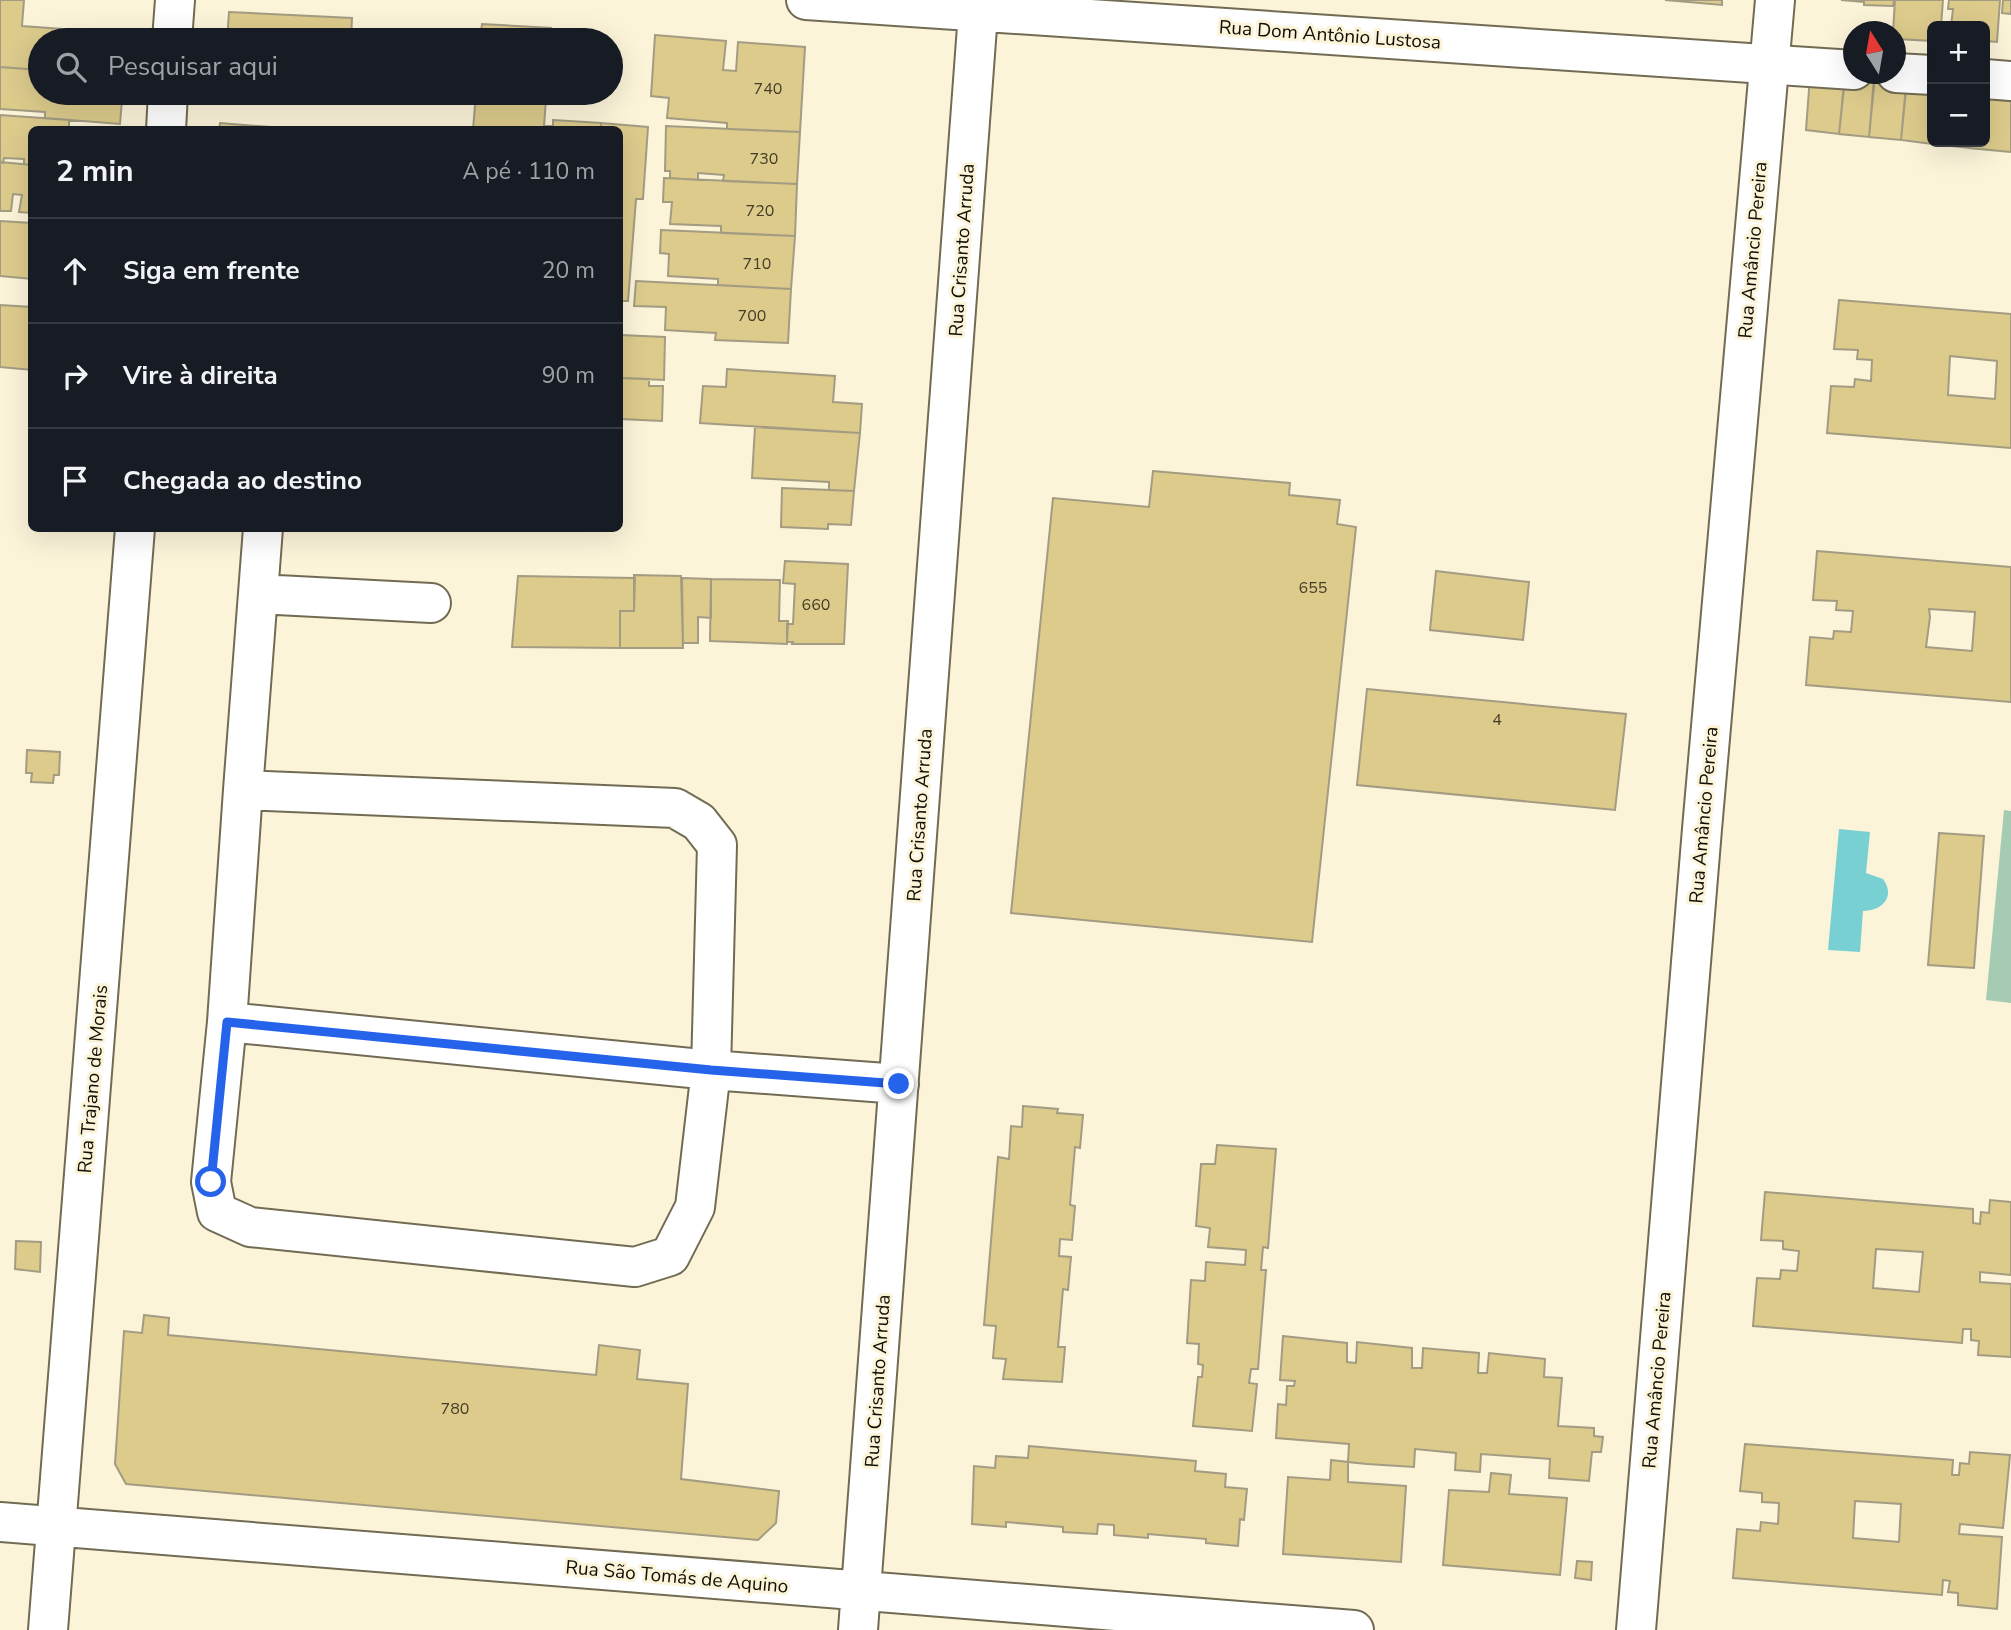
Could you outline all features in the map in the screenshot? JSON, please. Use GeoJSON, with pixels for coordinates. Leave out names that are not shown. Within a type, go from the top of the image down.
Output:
{"type":"FeatureCollection","features":[{"type":"Feature","properties":{"kind":"street"},"geometry":{"type":"LineString","coordinates":[[173,28],[176,0]]}},
{"type":"Feature","properties":{"kind":"street","name":"Rua Dom Antônio Lustosa"},"geometry":{"type":"LineString","coordinates":[[806,0],[979,6],[1843,68]]}},
{"type":"Feature","properties":{"kind":"street","name":"Rua Amâncio Pereira"},"geometry":{"type":"LineString","coordinates":[[1636,1630],[1700,852],[1775,0]]}},
{"type":"Feature","properties":{"kind":"street","name":"Rua Crisanto Arruda"},"geometry":{"type":"LineString","coordinates":[[858,1630],[979,6]]}},
{"type":"Feature","properties":{"kind":"street"},"geometry":{"type":"LineString","coordinates":[[1906,73],[1927,75]]}},
{"type":"Feature","properties":{"kind":"street"},"geometry":{"type":"LineString","coordinates":[[1990,79],[2011,81]]}},
{"type":"Feature","properties":{"kind":"street"},"geometry":{"type":"LineString","coordinates":[[166,126],[167,105]]}},
{"type":"Feature","properties":{"kind":"street","name":"Rua Trajano de Morais"},"geometry":{"type":"LineString","coordinates":[[48,1630],[135,532]]}},
{"type":"Feature","properties":{"kind":"street"},"geometry":{"type":"LineString","coordinates":[[243,790],[675,808],[699,822],[716,845],[711,1070],[695,1207],[670,1256],[635,1266],[250,1227],[217,1212],[211,1182],[227,1022],[243,790],[263,532]]}},
{"type":"Feature","properties":{"kind":"street"},"geometry":{"type":"LineString","coordinates":[[258,594],[431,603]]}},
{"type":"Feature","properties":{"kind":"street"},"geometry":{"type":"LineString","coordinates":[[227,1022],[711,1070],[899,1084]]}},
{"type":"Feature","properties":{"kind":"street","name":"Rua São Tomás de Aquino"},"geometry":{"type":"LineString","coordinates":[[0,1522],[1354,1630]]}},
{"type":"Feature","properties":{"kind":"green space"},"geometry":{"type":"Polygon","coordinates":[[[2004,810],[2011,811],[2011,1003],[1986,1000],[2004,810]]]}},
{"type":"Feature","properties":{"kind":"water"},"geometry":{"type":"Polygon","coordinates":[[[1839,829],[1870,832],[1866,873],[1883,879],[1887,886],[1885,902],[1876,909],[1863,911],[1860,952],[1828,950],[1839,829]]]}},
{"type":"Feature","properties":{"kind":"building"},"geometry":{"type":"Polygon","coordinates":[[[0,0],[24,0],[22,26],[49,28],[28,28],[28,69],[0,67],[0,0]]]}},
{"type":"Feature","properties":{"kind":"building"},"geometry":{"type":"Polygon","coordinates":[[[1665,0],[1722,0],[1722,5],[1665,0]]]}},
{"type":"Feature","properties":{"kind":"building"},"geometry":{"type":"Polygon","coordinates":[[[1841,0],[1894,0],[1893,6],[1864,5],[1864,2],[1841,0]]]}},
{"type":"Feature","properties":{"kind":"building"},"geometry":{"type":"Polygon","coordinates":[[[1895,0],[1943,0],[1941,21],[1927,21],[1927,41],[1906,40],[1906,21],[1894,21],[1895,0]]]}},
{"type":"Feature","properties":{"kind":"building"},"geometry":{"type":"Polygon","coordinates":[[[1949,0],[2000,0],[1997,42],[1990,41],[1990,21],[1952,21],[1953,9],[1948,9],[1949,0]]]}},
{"type":"Feature","properties":{"kind":"building"},"geometry":{"type":"Polygon","coordinates":[[[2003,0],[2011,0],[2011,14],[2002,13],[2003,0]]]}},
{"type":"Feature","properties":{"kind":"building"},"geometry":{"type":"Polygon","coordinates":[[[229,12],[352,18],[352,28],[228,28],[229,12]]]}},
{"type":"Feature","properties":{"kind":"building"},"geometry":{"type":"Polygon","coordinates":[[[482,24],[551,28],[482,28],[482,24]]]}},
{"type":"Feature","properties":{"kind":"building"},"geometry":{"type":"Polygon","coordinates":[[[655,35],[726,41],[723,70],[736,71],[738,42],[805,47],[800,132],[727,129],[727,123],[667,118],[669,98],[651,96],[655,35]]]}},
{"type":"Feature","properties":{"kind":"building"},"geometry":{"type":"Polygon","coordinates":[[[0,67],[28,69],[28,105],[122,105],[120,124],[45,118],[45,112],[0,109],[0,67]]]}},
{"type":"Feature","properties":{"kind":"building"},"geometry":{"type":"Polygon","coordinates":[[[1810,76],[1843,79],[1839,134],[1806,130],[1810,76]]]}},
{"type":"Feature","properties":{"kind":"building"},"geometry":{"type":"Polygon","coordinates":[[[1907,81],[1901,140],[1869,137],[1874,84],[1906,84],[1907,81]]]}},
{"type":"Feature","properties":{"kind":"building"},"geometry":{"type":"Polygon","coordinates":[[[1844,84],[1873,84],[1869,137],[1839,134],[1844,84]]]}},
{"type":"Feature","properties":{"kind":"building"},"geometry":{"type":"Polygon","coordinates":[[[1906,85],[1927,87],[1927,143],[1901,140],[1906,85]]]}},
{"type":"Feature","properties":{"kind":"building"},"geometry":{"type":"Polygon","coordinates":[[[1990,90],[2011,92],[2011,152],[1969,148],[1990,147],[1990,90]]]}},
{"type":"Feature","properties":{"kind":"building"},"geometry":{"type":"Polygon","coordinates":[[[475,105],[546,105],[544,126],[473,126],[475,105]]]}},
{"type":"Feature","properties":{"kind":"building"},"geometry":{"type":"Polygon","coordinates":[[[0,115],[69,120],[69,126],[28,126],[28,164],[24,164],[24,159],[4,158],[3,163],[0,162],[0,115]]]}},
{"type":"Feature","properties":{"kind":"building"},"geometry":{"type":"Polygon","coordinates":[[[553,120],[601,123],[601,126],[553,126],[553,120]]]}},
{"type":"Feature","properties":{"kind":"building"},"geometry":{"type":"Polygon","coordinates":[[[220,123],[258,126],[220,126],[220,123]]]}},
{"type":"Feature","properties":{"kind":"building"},"geometry":{"type":"Polygon","coordinates":[[[601,123],[648,127],[643,199],[636,199],[628,301],[623,301],[623,126],[601,126],[601,123]]]}},
{"type":"Feature","properties":{"kind":"building"},"geometry":{"type":"Polygon","coordinates":[[[666,126],[800,132],[797,184],[723,181],[724,175],[698,173],[698,180],[670,178],[670,171],[665,171],[666,126]]]}},
{"type":"Feature","properties":{"kind":"building"},"geometry":{"type":"Polygon","coordinates":[[[0,162],[28,165],[28,213],[19,212],[22,195],[13,194],[11,211],[0,211],[0,162]]]}},
{"type":"Feature","properties":{"kind":"building"},"geometry":{"type":"Polygon","coordinates":[[[664,178],[797,184],[795,236],[721,233],[721,226],[670,224],[672,202],[663,202],[664,178]]]}},
{"type":"Feature","properties":{"kind":"building"},"geometry":{"type":"Polygon","coordinates":[[[0,221],[28,223],[28,279],[0,276],[0,221]]]}},
{"type":"Feature","properties":{"kind":"building"},"geometry":{"type":"Polygon","coordinates":[[[661,230],[795,236],[791,289],[718,285],[718,279],[668,276],[669,254],[660,253],[661,230]]]}},
{"type":"Feature","properties":{"kind":"building"},"geometry":{"type":"Polygon","coordinates":[[[636,281],[791,289],[788,343],[715,340],[716,333],[665,330],[666,307],[634,306],[636,281]]]}},
{"type":"Feature","properties":{"kind":"building"},"geometry":{"type":"Polygon","coordinates":[[[1839,300],[2011,314],[2011,448],[1827,433],[1831,386],[1854,387],[1855,379],[1871,381],[1872,360],[1857,359],[1858,350],[1834,349],[1839,300]],[[1950,356],[1948,395],[1995,399],[1997,361],[1950,356]]]}},
{"type":"Feature","properties":{"kind":"building"},"geometry":{"type":"Polygon","coordinates":[[[0,305],[28,307],[28,370],[0,367],[0,305]]]}},
{"type":"Feature","properties":{"kind":"building"},"geometry":{"type":"Polygon","coordinates":[[[623,335],[665,337],[664,380],[623,378],[623,335]]]}},
{"type":"Feature","properties":{"kind":"building"},"geometry":{"type":"Polygon","coordinates":[[[727,369],[835,376],[833,402],[862,404],[860,433],[700,423],[703,386],[726,387],[727,369]]]}},
{"type":"Feature","properties":{"kind":"building"},"geometry":{"type":"Polygon","coordinates":[[[623,378],[649,379],[649,386],[663,386],[662,421],[623,419],[623,378]]]}},
{"type":"Feature","properties":{"kind":"building"},"geometry":{"type":"Polygon","coordinates":[[[755,427],[860,433],[854,491],[829,490],[829,482],[752,478],[755,427]]]}},
{"type":"Feature","properties":{"kind":"building"},"geometry":{"type":"Polygon","coordinates":[[[1153,471],[1290,483],[1289,495],[1340,500],[1337,524],[1356,527],[1312,942],[1011,913],[1053,498],[1149,507],[1153,471]]]}},
{"type":"Feature","properties":{"kind":"building"},"geometry":{"type":"Polygon","coordinates":[[[782,488],[854,491],[851,525],[828,524],[828,529],[781,527],[782,488]]]}},
{"type":"Feature","properties":{"kind":"building"},"geometry":{"type":"Polygon","coordinates":[[[1817,551],[2011,567],[2011,702],[1806,685],[1810,637],[1833,639],[1834,631],[1851,632],[1853,611],[1836,610],[1837,601],[1813,600],[1817,551]],[[1929,609],[1926,647],[1972,651],[1975,612],[1929,609]]]}},
{"type":"Feature","properties":{"kind":"building"},"geometry":{"type":"Polygon","coordinates":[[[785,561],[848,564],[844,644],[787,642],[787,624],[793,624],[795,584],[783,583],[785,561]]]}},
{"type":"Feature","properties":{"kind":"building"},"geometry":{"type":"Polygon","coordinates":[[[1436,571],[1529,582],[1523,640],[1430,630],[1436,571]]]}},
{"type":"Feature","properties":{"kind":"building"},"geometry":{"type":"Polygon","coordinates":[[[634,575],[681,576],[683,648],[620,648],[620,611],[634,611],[634,575]]]}},
{"type":"Feature","properties":{"kind":"building"},"geometry":{"type":"Polygon","coordinates":[[[518,576],[635,578],[634,611],[620,611],[620,648],[512,647],[518,576]]]}},
{"type":"Feature","properties":{"kind":"building"},"geometry":{"type":"Polygon","coordinates":[[[682,578],[711,579],[711,618],[698,617],[698,643],[683,643],[682,578]]]}},
{"type":"Feature","properties":{"kind":"building"},"geometry":{"type":"Polygon","coordinates":[[[711,579],[780,580],[779,621],[788,621],[787,644],[710,641],[711,579]]]}},
{"type":"Feature","properties":{"kind":"building"},"geometry":{"type":"Polygon","coordinates":[[[1367,689],[1626,714],[1615,810],[1357,785],[1367,689]]]}},
{"type":"Feature","properties":{"kind":"building"},"geometry":{"type":"Polygon","coordinates":[[[27,750],[60,752],[59,775],[54,775],[53,783],[31,782],[32,773],[26,773],[27,750]]]}},
{"type":"Feature","properties":{"kind":"building"},"geometry":{"type":"Polygon","coordinates":[[[1939,833],[1984,836],[1974,968],[1928,965],[1939,833]]]}},
{"type":"Feature","properties":{"kind":"building"},"geometry":{"type":"Polygon","coordinates":[[[1023,1106],[1058,1109],[1057,1113],[1083,1115],[1080,1148],[1075,1147],[1070,1205],[1075,1206],[1072,1240],[1060,1239],[1059,1256],[1071,1257],[1068,1290],[1063,1289],[1058,1347],[1065,1347],[1062,1382],[1003,1379],[1006,1359],[993,1358],[996,1326],[984,1325],[998,1157],[1009,1159],[1011,1126],[1022,1127],[1023,1106]]]}},
{"type":"Feature","properties":{"kind":"building"},"geometry":{"type":"Polygon","coordinates":[[[1217,1145],[1276,1149],[1268,1248],[1263,1247],[1261,1270],[1266,1270],[1258,1369],[1251,1369],[1249,1383],[1257,1384],[1252,1431],[1193,1426],[1198,1377],[1202,1377],[1203,1365],[1198,1364],[1199,1344],[1187,1343],[1191,1280],[1205,1281],[1206,1262],[1245,1265],[1246,1250],[1208,1247],[1210,1228],[1196,1226],[1201,1164],[1215,1164],[1217,1145]]]}},
{"type":"Feature","properties":{"kind":"building"},"geometry":{"type":"Polygon","coordinates":[[[1765,1192],[1973,1209],[1973,1223],[1980,1224],[1981,1212],[1989,1213],[1990,1200],[2011,1202],[2011,1275],[1980,1272],[1980,1282],[2011,1284],[2011,1357],[1978,1355],[1979,1341],[1971,1340],[1971,1329],[1963,1329],[1962,1343],[1753,1326],[1757,1278],[1780,1279],[1781,1270],[1797,1271],[1799,1251],[1783,1249],[1783,1241],[1761,1240],[1765,1192]],[[1876,1249],[1873,1288],[1919,1292],[1923,1252],[1876,1249]]]}},
{"type":"Feature","properties":{"kind":"building"},"geometry":{"type":"Polygon","coordinates":[[[16,1241],[41,1242],[40,1272],[15,1269],[16,1241]]]}},
{"type":"Feature","properties":{"kind":"building"},"geometry":{"type":"Polygon","coordinates":[[[144,1315],[169,1318],[168,1335],[596,1375],[599,1345],[640,1350],[637,1379],[688,1384],[681,1479],[779,1491],[776,1523],[758,1540],[126,1484],[115,1464],[124,1331],[142,1333],[144,1315]]]}},
{"type":"Feature","properties":{"kind":"building"},"geometry":{"type":"Polygon","coordinates":[[[1283,1336],[1347,1343],[1347,1362],[1356,1363],[1357,1342],[1412,1348],[1412,1368],[1422,1368],[1423,1348],[1479,1353],[1478,1373],[1487,1373],[1489,1353],[1545,1359],[1544,1377],[1562,1378],[1558,1426],[1594,1428],[1594,1436],[1603,1437],[1601,1452],[1592,1452],[1589,1481],[1549,1478],[1550,1459],[1481,1454],[1480,1472],[1455,1470],[1456,1453],[1415,1449],[1414,1467],[1367,1464],[1348,1462],[1349,1444],[1276,1438],[1278,1404],[1286,1405],[1287,1386],[1294,1386],[1295,1381],[1280,1380],[1283,1336]]]}},
{"type":"Feature","properties":{"kind":"building"},"geometry":{"type":"Polygon","coordinates":[[[1745,1444],[1953,1460],[1952,1475],[1959,1475],[1960,1463],[1969,1464],[1970,1452],[2010,1455],[2003,1528],[1960,1524],[1959,1534],[2002,1537],[1997,1609],[1958,1605],[1958,1593],[1948,1592],[1950,1581],[1943,1580],[1942,1595],[1733,1578],[1737,1529],[1760,1531],[1761,1522],[1778,1524],[1779,1503],[1762,1502],[1762,1493],[1740,1491],[1745,1444]],[[1855,1501],[1853,1538],[1899,1542],[1901,1504],[1855,1501]]]}},
{"type":"Feature","properties":{"kind":"building"},"geometry":{"type":"Polygon","coordinates":[[[1029,1446],[1196,1461],[1195,1471],[1226,1474],[1225,1487],[1247,1489],[1244,1520],[1240,1519],[1238,1546],[1206,1543],[1206,1539],[1148,1534],[1148,1538],[1114,1535],[1114,1525],[1098,1524],[1097,1534],[1063,1532],[1063,1527],[1006,1522],[1006,1527],[972,1524],[974,1466],[995,1468],[996,1456],[1028,1458],[1029,1446]]]}},
{"type":"Feature","properties":{"kind":"building"},"geometry":{"type":"Polygon","coordinates":[[[1331,1460],[1348,1462],[1348,1482],[1406,1486],[1401,1562],[1283,1554],[1288,1477],[1330,1480],[1331,1460]]]}},
{"type":"Feature","properties":{"kind":"building"},"geometry":{"type":"Polygon","coordinates":[[[1491,1473],[1511,1475],[1509,1494],[1567,1498],[1560,1575],[1443,1565],[1449,1490],[1489,1492],[1491,1473]]]}},
{"type":"Feature","properties":{"kind":"building"},"geometry":{"type":"Polygon","coordinates":[[[1577,1561],[1592,1562],[1591,1580],[1575,1578],[1577,1561]]]}},
{"type":"Feature","properties":{"kind":"route"},"geometry":{"type":"LineString","coordinates":[[211,1182],[227,1022],[711,1070],[899,1084]]}}]}
